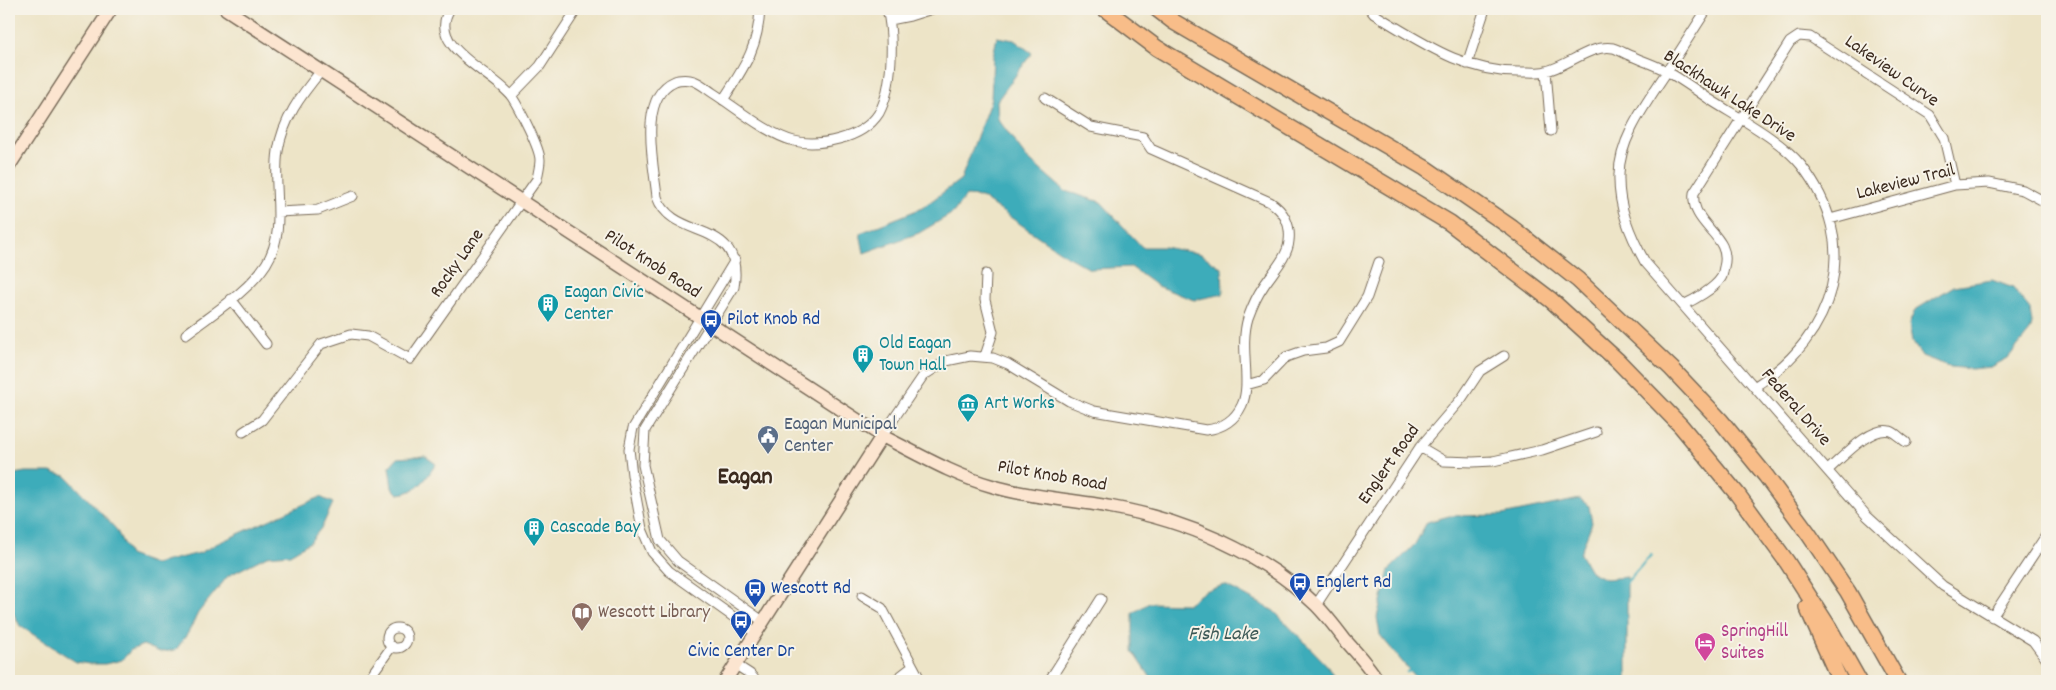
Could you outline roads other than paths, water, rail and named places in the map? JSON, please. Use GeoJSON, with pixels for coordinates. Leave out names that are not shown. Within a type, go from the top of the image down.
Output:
{"type":"FeatureCollection","features":[{"type":"Feature","properties":{"kind":"highway"},"geometry":{"type":"LineString","coordinates":[[1105,9],[1157,48],[1450,223],[1551,300],[1618,361],[1681,426],[1738,495],[1787,562],[1828,626],[1859,681]]}},
{"type":"Feature","properties":{"kind":"highway"},"geometry":{"type":"LineString","coordinates":[[1157,9],[1174,22],[1425,168],[1512,228],[1578,280],[1672,369],[1721,422],[1766,476],[1848,592],[1898,681]]}},
{"type":"Feature","properties":{"kind":"highway"},"geometry":{"type":"LineString","coordinates":[[1787,562],[1840,681]]}},
{"type":"Feature","properties":{"kind":"main road"},"geometry":{"type":"LineString","coordinates":[[9,166],[111,9]]}},
{"type":"Feature","properties":{"kind":"main road","name":"Pilot Knob Road"},"geometry":{"type":"LineString","coordinates":[[226,9],[882,436],[940,466],[991,486],[1037,497],[1109,506],[1150,515],[1196,530],[1245,553],[1291,584],[1316,605],[1378,681]]}},
{"type":"Feature","properties":{"kind":"main road"},"geometry":{"type":"LineString","coordinates":[[726,681],[882,436]]}},
{"type":"Feature","properties":{"kind":"street","name":"Rocky Lane"},"geometry":{"type":"LineString","coordinates":[[243,432],[262,420],[321,344],[351,334],[368,336],[410,359],[537,179],[540,158],[537,146],[511,96],[453,48],[445,31],[446,15],[450,9]]}},
{"type":"Feature","properties":{"kind":"street"},"geometry":{"type":"LineString","coordinates":[[511,96],[540,66],[578,9]]}},
{"type":"Feature","properties":{"kind":"street"},"geometry":{"type":"LineString","coordinates":[[723,100],[750,59],[759,30],[760,9]]}},
{"type":"Feature","properties":{"kind":"street"},"geometry":{"type":"LineString","coordinates":[[764,622],[678,561],[660,540],[643,465],[645,430],[734,287],[736,271],[735,260],[730,250],[722,241],[669,216],[660,208],[657,197],[650,125],[653,109],[657,97],[666,87],[677,80],[693,80],[773,132],[794,141],[823,144],[852,136],[874,121],[886,101],[891,53],[888,9]]}},
{"type":"Feature","properties":{"kind":"street"},"geometry":{"type":"LineString","coordinates":[[890,20],[932,9]]}},
{"type":"Feature","properties":{"kind":"street","name":"Blackhawk Lake Drive"},"geometry":{"type":"LineString","coordinates":[[1370,9],[1374,14],[1438,52],[1467,64],[1507,72],[1546,71],[1589,52],[1612,48],[1667,71],[1780,146],[1800,164],[1818,190],[1830,219],[1835,262],[1832,286],[1826,307],[1804,345],[1769,378],[1754,387]]}},
{"type":"Feature","properties":{"kind":"street"},"geometry":{"type":"LineString","coordinates":[[1467,64],[1485,9]]}},
{"type":"Feature","properties":{"kind":"street","name":"Federal Drive"},"geometry":{"type":"LineString","coordinates":[[1707,9],[1637,118],[1626,142],[1618,174],[1622,208],[1632,239],[1645,262],[1867,516],[1943,586],[2033,642],[2047,660]]}},
{"type":"Feature","properties":{"kind":"street","name":"Lakeview Curve"},"geometry":{"type":"LineString","coordinates":[[1683,305],[1699,297],[1721,278],[1727,258],[1721,243],[1696,212],[1693,202],[1694,193],[1790,42],[1799,36],[1810,37],[1930,115],[1944,138],[1954,185]]}},
{"type":"Feature","properties":{"kind":"street"},"geometry":{"type":"LineString","coordinates":[[186,334],[254,281],[268,262],[277,239],[276,174],[278,150],[285,124],[298,99],[321,71]]}},
{"type":"Feature","properties":{"kind":"street"},"geometry":{"type":"LineString","coordinates":[[1546,71],[1551,131]]}},
{"type":"Feature","properties":{"kind":"street"},"geometry":{"type":"LineString","coordinates":[[882,436],[923,376],[930,370],[954,358],[970,356],[986,356],[1008,364],[1057,395],[1082,407],[1108,414],[1196,430],[1215,428],[1228,422],[1243,404],[1246,385],[1244,347],[1247,321],[1257,296],[1286,252],[1289,240],[1287,220],[1280,210],[1270,202],[1150,149],[1143,137],[1091,127],[1045,98]]}},
{"type":"Feature","properties":{"kind":"street","name":"Lakeview Trail"},"geometry":{"type":"LineString","coordinates":[[1830,219],[1954,185],[1989,183],[2023,190],[2047,203]]}},
{"type":"Feature","properties":{"kind":"street"},"geometry":{"type":"LineString","coordinates":[[278,212],[318,210],[352,196]]}},
{"type":"Feature","properties":{"kind":"street"},"geometry":{"type":"LineString","coordinates":[[735,260],[698,318],[633,428],[629,449],[632,475],[644,535],[652,552],[661,563],[756,633]]}},
{"type":"Feature","properties":{"kind":"street"},"geometry":{"type":"LineString","coordinates":[[1246,385],[1264,380],[1286,357],[1303,351],[1326,348],[1339,342],[1367,296],[1379,262]]}},
{"type":"Feature","properties":{"kind":"street"},"geometry":{"type":"LineString","coordinates":[[986,274],[985,300],[993,332],[986,356]]}},
{"type":"Feature","properties":{"kind":"street"},"geometry":{"type":"LineString","coordinates":[[231,299],[266,344]]}},
{"type":"Feature","properties":{"kind":"street","name":"Englert Road"},"geometry":{"type":"LineString","coordinates":[[1316,605],[1420,447],[1462,398],[1480,371],[1504,356]]}},
{"type":"Feature","properties":{"kind":"street"},"geometry":{"type":"LineString","coordinates":[[1828,470],[1867,436],[1878,431],[1890,431],[1906,442]]}},
{"type":"Feature","properties":{"kind":"street"},"geometry":{"type":"LineString","coordinates":[[1420,447],[1444,461],[1480,462],[1518,457],[1565,444],[1596,432]]}},
{"type":"Feature","properties":{"kind":"street"},"geometry":{"type":"LineString","coordinates":[[1992,618],[2047,534]]}},
{"type":"Feature","properties":{"kind":"street"},"geometry":{"type":"LineString","coordinates":[[862,596],[882,608],[921,681]]}},
{"type":"Feature","properties":{"kind":"street"},"geometry":{"type":"LineString","coordinates":[[1049,681],[1101,600]]}},
{"type":"Feature","properties":{"kind":"street"},"geometry":{"type":"LineString","coordinates":[[367,681],[392,646]]}},
{"type":"Feature","properties":{"kind":"street"},"geometry":{"type":"LineString","coordinates":[[736,665],[750,674],[756,681]]}},
{"type":"Feature","properties":{"kind":"street"},"geometry":{"type":"LineString","coordinates":[[894,681],[912,667]]}},
{"type":"Feature","properties":{"kind":"water"},"geometry":{"type":"Polygon","coordinates":[[[997,37],[1014,40],[1032,53],[997,101],[998,119],[1026,157],[1065,191],[1101,202],[1142,247],[1164,247],[1201,254],[1222,268],[1223,294],[1194,300],[1157,286],[1131,267],[1090,269],[1068,257],[981,197],[966,196],[953,213],[919,233],[864,253],[860,233],[922,208],[961,179],[991,99],[993,56],[997,37]]]}},
{"type":"Feature","properties":{"kind":"water"},"geometry":{"type":"Polygon","coordinates":[[[1992,280],[2013,288],[2030,309],[2032,324],[2030,331],[2008,358],[1991,367],[1972,369],[1951,367],[1922,356],[1912,341],[1909,324],[1915,310],[1954,286],[1992,280]]]}},
{"type":"Feature","properties":{"kind":"water"},"geometry":{"type":"Polygon","coordinates":[[[425,456],[436,464],[416,488],[398,494],[392,488],[389,467],[397,458],[425,456]]]}},
{"type":"Feature","properties":{"kind":"water"},"geometry":{"type":"Polygon","coordinates":[[[25,472],[50,472],[66,476],[116,529],[129,555],[154,564],[200,553],[320,497],[333,503],[322,527],[310,542],[290,554],[267,556],[228,576],[198,613],[188,633],[176,650],[160,652],[143,645],[131,650],[122,660],[105,664],[89,664],[76,662],[20,626],[9,605],[9,475],[25,472]]]}},
{"type":"Feature","properties":{"kind":"water"},"geometry":{"type":"Polygon","coordinates":[[[1580,499],[1589,506],[1592,523],[1580,554],[1590,571],[1605,579],[1627,577],[1627,681],[1418,681],[1380,635],[1377,617],[1389,570],[1415,544],[1427,522],[1449,516],[1502,515],[1580,499]]]}},
{"type":"Feature","properties":{"kind":"water","name":"Fish Lake"},"geometry":{"type":"Polygon","coordinates":[[[1225,585],[1274,611],[1326,664],[1336,681],[1153,681],[1133,651],[1133,613],[1149,603],[1187,604],[1205,591],[1225,585]]]}},
{"type":"Feature","properties":{"kind":"waterway"},"geometry":{"type":"LineString","coordinates":[[1625,584],[1651,555]]}},
{"type":"Feature","properties":{"kind":"waterway"},"geometry":{"type":"LineString","coordinates":[[1407,672],[1413,670]]}},
{"type":"Feature","properties":{"kind":"place","name":"Eagan Civic Center"},"geometry":{"type":"Point","coordinates":[548,323]}},
{"type":"Feature","properties":{"kind":"place","name":"Pilot Knob Rd"},"geometry":{"type":"Point","coordinates":[711,339]}},
{"type":"Feature","properties":{"kind":"place","name":"Old Eagan Town Hall"},"geometry":{"type":"Point","coordinates":[863,374]}},
{"type":"Feature","properties":{"kind":"place","name":"Art Works"},"geometry":{"type":"Point","coordinates":[968,423]}},
{"type":"Feature","properties":{"kind":"place","name":"Eagan Municipal Center"},"geometry":{"type":"Point","coordinates":[768,455]}},
{"type":"Feature","properties":{"kind":"place","name":"Cascade Bay"},"geometry":{"type":"Point","coordinates":[534,547]}},
{"type":"Feature","properties":{"kind":"place","name":"Englert Rd"},"geometry":{"type":"Point","coordinates":[1300,602]}},
{"type":"Feature","properties":{"kind":"place","name":"Wescott Rd"},"geometry":{"type":"Point","coordinates":[755,608]}},
{"type":"Feature","properties":{"kind":"place","name":"Wescott Library"},"geometry":{"type":"Point","coordinates":[582,632]}},
{"type":"Feature","properties":{"kind":"place","name":"Civic Center Dr"},"geometry":{"type":"Point","coordinates":[741,640]}},
{"type":"Feature","properties":{"kind":"place","name":"SpringHill Suites"},"geometry":{"type":"Point","coordinates":[1705,662]}},
{"type":"Feature","properties":{"kind":"district","name":"Eagan"},"geometry":{"type":"Point","coordinates":[745,478]}}]}
